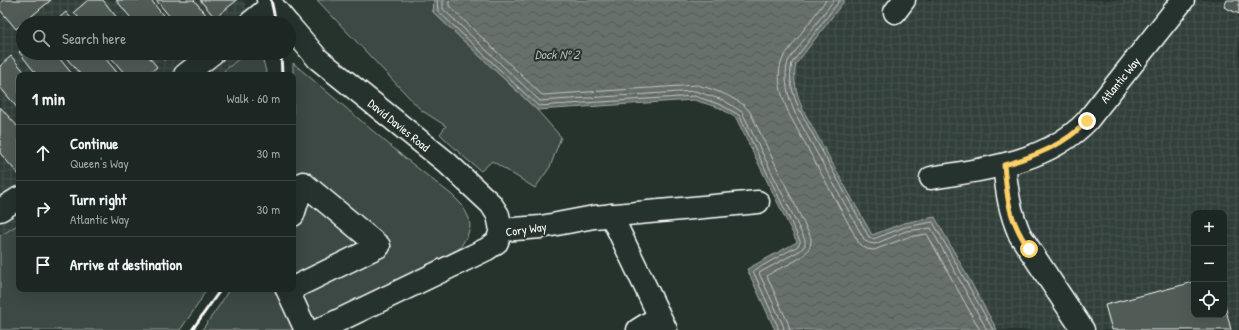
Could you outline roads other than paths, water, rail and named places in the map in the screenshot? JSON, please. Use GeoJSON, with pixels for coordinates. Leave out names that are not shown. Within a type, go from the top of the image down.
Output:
{"type":"FeatureCollection","features":[{"type":"Feature","properties":{"kind":"street","name":"Atlantic Way"},"geometry":{"type":"LineString","coordinates":[[931,178],[1004,165],[1032,156],[1050,148],[1077,131],[1087,121],[1183,0]]}},
{"type":"Feature","properties":{"kind":"street"},"geometry":{"type":"LineString","coordinates":[[257,16],[270,2]]}},
{"type":"Feature","properties":{"kind":"street","name":"David Davies Road"},"geometry":{"type":"LineString","coordinates":[[270,2],[281,16]]}},
{"type":"Feature","properties":{"kind":"street","name":"David Davies Road"},"geometry":{"type":"LineString","coordinates":[[296,34],[318,60],[446,162],[491,204],[498,215],[501,230]]}},
{"type":"Feature","properties":{"kind":"street"},"geometry":{"type":"LineString","coordinates":[[189,72],[204,60]]}},
{"type":"Feature","properties":{"kind":"street"},"geometry":{"type":"LineString","coordinates":[[1004,165],[1009,206],[1013,220],[1020,235],[1083,330]]}},
{"type":"Feature","properties":{"kind":"street"},"geometry":{"type":"LineString","coordinates":[[296,206],[303,184],[379,246],[296,286]]}},
{"type":"Feature","properties":{"kind":"street"},"geometry":{"type":"LineString","coordinates":[[0,210],[16,200]]}},
{"type":"Feature","properties":{"kind":"street","name":"Cory Way"},"geometry":{"type":"LineString","coordinates":[[319,330],[487,249],[497,242],[501,230],[541,227],[611,215],[758,202]]}},
{"type":"Feature","properties":{"kind":"street"},"geometry":{"type":"LineString","coordinates":[[611,215],[662,324],[638,330]]}},
{"type":"Feature","properties":{"kind":"street"},"geometry":{"type":"LineString","coordinates":[[291,292],[306,330]]}},
{"type":"Feature","properties":{"kind":"water","name":"Dock Nº 2"},"geometry":{"type":"Polygon","coordinates":[[[434,0],[845,0],[796,64],[795,81],[797,93],[803,110],[872,235],[904,223],[935,217],[997,330],[775,330],[747,269],[797,242],[736,118],[720,108],[694,100],[537,110],[433,12],[434,0]]]}},
{"type":"Feature","properties":{"kind":"railway"},"geometry":{"type":"LineString","coordinates":[[271,0],[274,16]]}},
{"type":"Feature","properties":{"kind":"railway"},"geometry":{"type":"LineString","coordinates":[[281,60],[282,72]]}},
{"type":"Feature","properties":{"kind":"railway"},"geometry":{"type":"LineString","coordinates":[[192,330],[219,292]]}}]}
